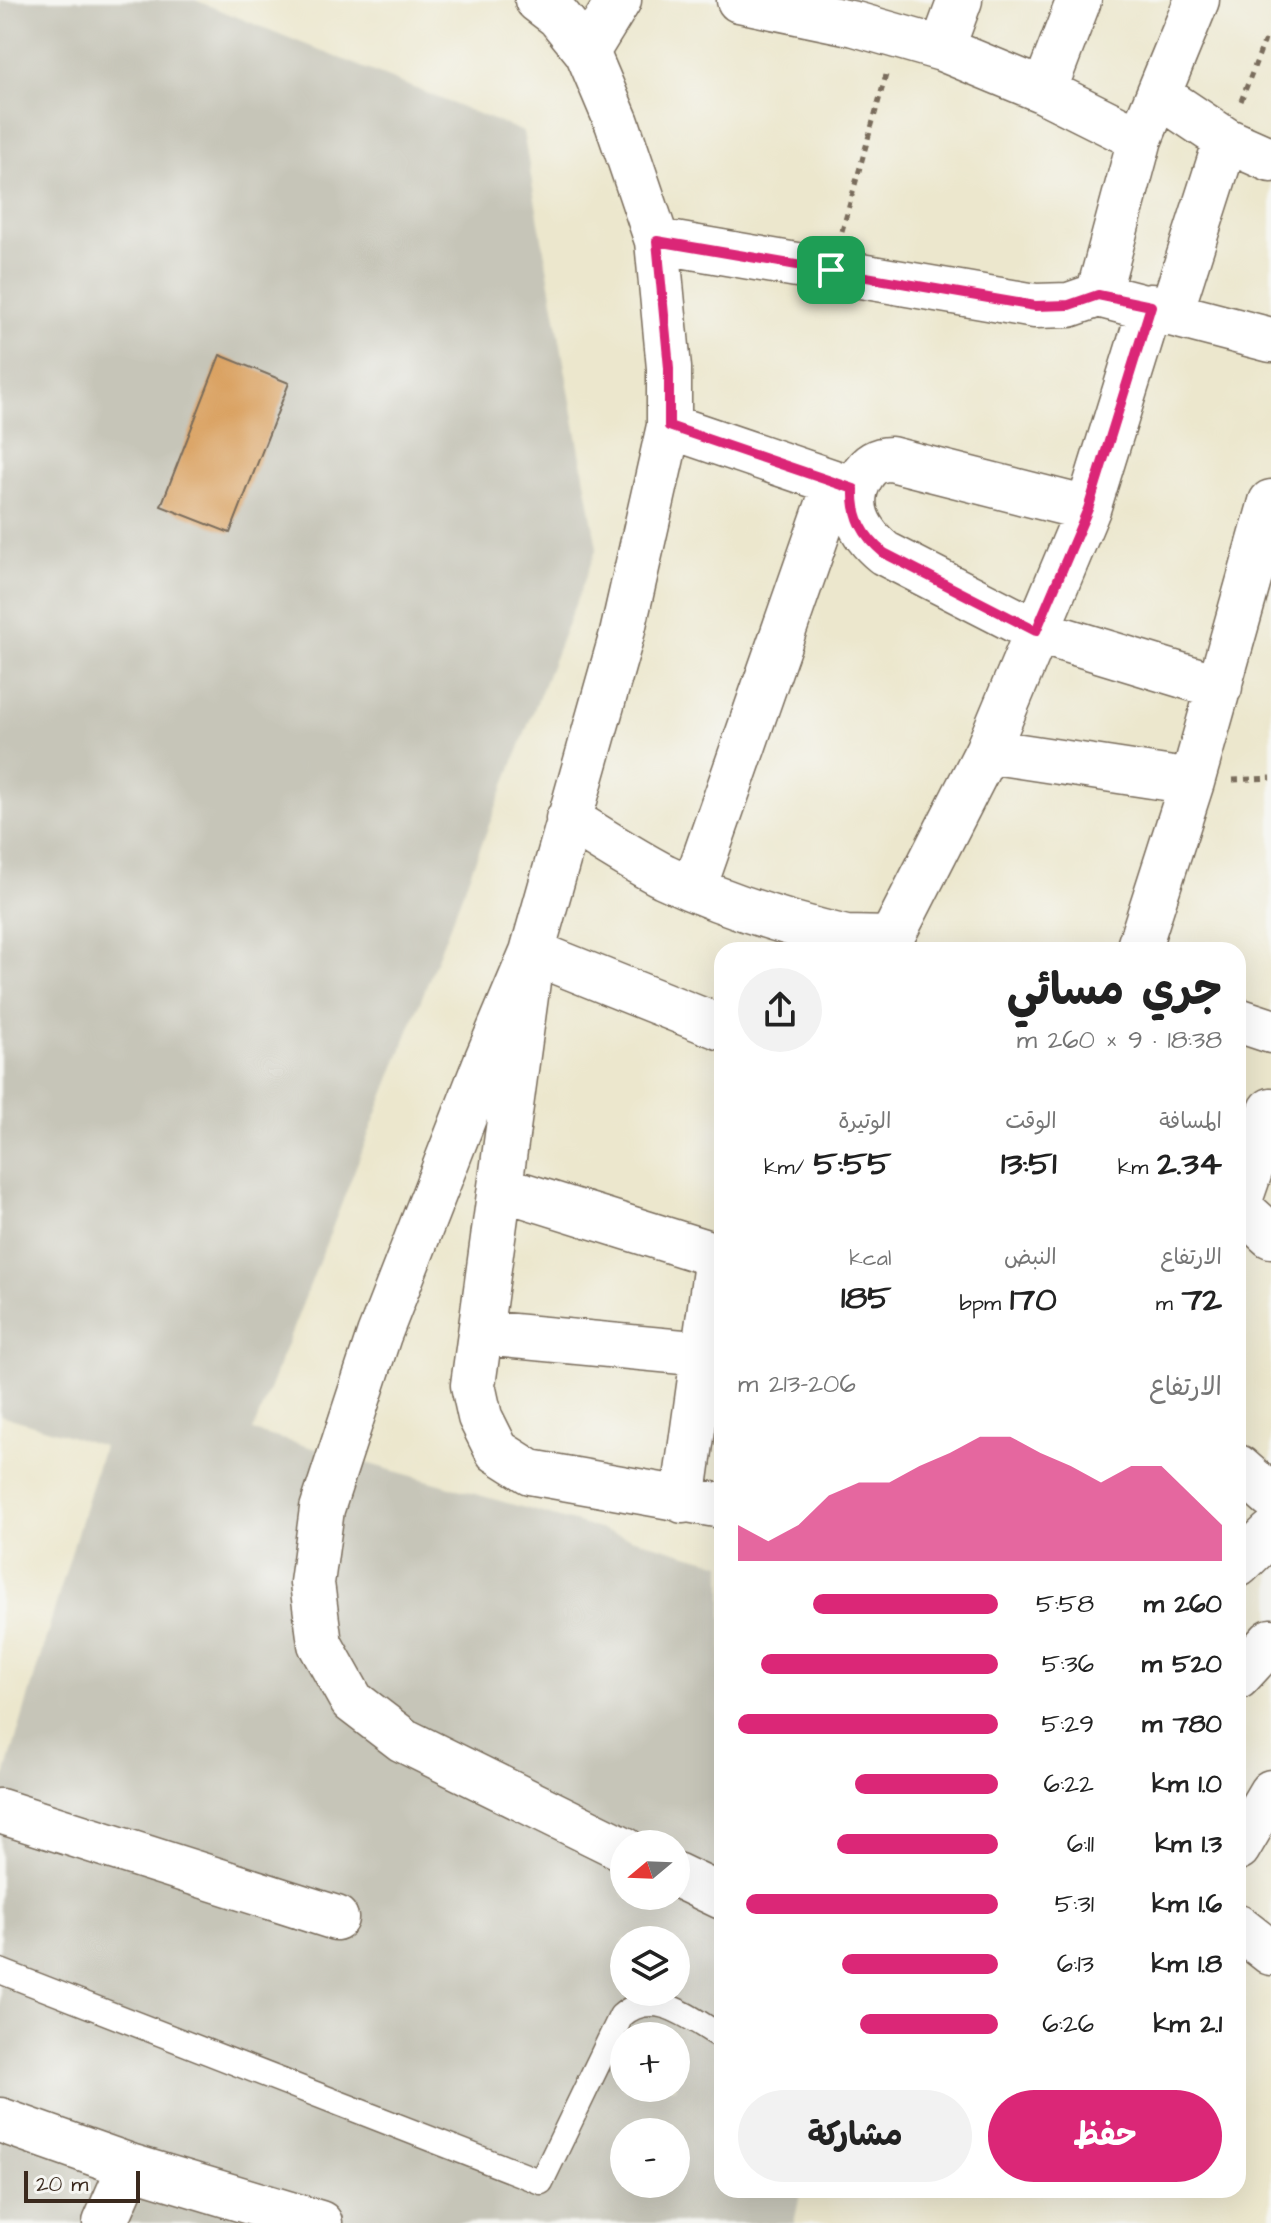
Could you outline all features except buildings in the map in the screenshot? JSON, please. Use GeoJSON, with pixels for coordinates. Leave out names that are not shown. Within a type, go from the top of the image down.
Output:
{"type":"FeatureCollection","features":[{"type":"Feature","properties":{"kind":"street"},"geometry":{"type":"LineString","coordinates":[[537,0],[558,16],[587,52],[617,123],[657,241],[669,368],[669,426],[622,634],[532,952],[473,1385],[480,1417],[497,1451],[530,1472],[702,1504],[704,1354],[714,1289]]}},
{"type":"Feature","properties":{"kind":"street"},"geometry":{"type":"LineString","coordinates":[[587,52],[619,0]]}},
{"type":"Feature","properties":{"kind":"street"},"geometry":{"type":"LineString","coordinates":[[942,49],[960,0]]}},
{"type":"Feature","properties":{"kind":"street"},"geometry":{"type":"LineString","coordinates":[[1044,91],[1079,0]]}},
{"type":"Feature","properties":{"kind":"street"},"geometry":{"type":"LineString","coordinates":[[1098,295],[1140,139],[1197,0]]}},
{"type":"Feature","properties":{"kind":"street"},"geometry":{"type":"LineString","coordinates":[[747,1],[858,12],[897,37],[942,49],[1044,91],[1140,139]]}},
{"type":"Feature","properties":{"kind":"street"},"geometry":{"type":"LineString","coordinates":[[1159,95],[1226,140],[1271,160]]}},
{"type":"Feature","properties":{"kind":"street"},"geometry":{"type":"LineString","coordinates":[[909,942],[1088,509],[1226,140]]}},
{"type":"Feature","properties":{"kind":"street"},"geometry":{"type":"LineString","coordinates":[[657,241],[1035,306],[1069,305],[1098,295],[1271,340]]}},
{"type":"Feature","properties":{"kind":"street"},"geometry":{"type":"LineString","coordinates":[[669,426],[845,487],[857,520],[872,543],[884,553],[1036,631],[1220,687]]}},
{"type":"Feature","properties":{"kind":"street"},"geometry":{"type":"LineString","coordinates":[[694,888],[845,487],[873,462],[891,459],[1088,509]]}},
{"type":"Feature","properties":{"kind":"street"},"geometry":{"type":"LineString","coordinates":[[1141,942],[1192,782],[1271,502]]}},
{"type":"Feature","properties":{"kind":"street"},"geometry":{"type":"LineString","coordinates":[[987,751],[1192,782]]}},
{"type":"Feature","properties":{"kind":"street"},"geometry":{"type":"LineString","coordinates":[[568,819],[663,875],[760,916],[838,942]]}},
{"type":"Feature","properties":{"kind":"street"},"geometry":{"type":"LineString","coordinates":[[532,952],[714,1025]]}},
{"type":"Feature","properties":{"kind":"street"},"geometry":{"type":"LineString","coordinates":[[532,952],[379,1335],[322,1509],[312,1583],[320,1644],[352,1701],[403,1740],[610,1842]]}},
{"type":"Feature","properties":{"kind":"street"},"geometry":{"type":"LineString","coordinates":[[1246,1023],[1271,1031]]}},
{"type":"Feature","properties":{"kind":"street"},"geometry":{"type":"LineString","coordinates":[[1246,1183],[1271,1110]]}},
{"type":"Feature","properties":{"kind":"street"},"geometry":{"type":"LineString","coordinates":[[501,1188],[714,1255]]}},
{"type":"Feature","properties":{"kind":"street"},"geometry":{"type":"LineString","coordinates":[[482,1333],[704,1354]]}},
{"type":"Feature","properties":{"kind":"street"},"geometry":{"type":"LineString","coordinates":[[1246,1474],[1271,1496]]}},
{"type":"Feature","properties":{"kind":"street"},"geometry":{"type":"LineString","coordinates":[[1246,1557],[1271,1533]]}},
{"type":"Feature","properties":{"kind":"street"},"geometry":{"type":"LineString","coordinates":[[1246,1668],[1271,1641]]}},
{"type":"Feature","properties":{"kind":"street"},"geometry":{"type":"LineString","coordinates":[[1246,1830],[1271,1792]]}},
{"type":"Feature","properties":{"kind":"street"},"geometry":{"type":"LineString","coordinates":[[0,1811],[336,1918]]}},
{"type":"Feature","properties":{"kind":"street"},"geometry":{"type":"LineString","coordinates":[[690,1882],[714,1893]]}},
{"type":"Feature","properties":{"kind":"street"},"geometry":{"type":"LineString","coordinates":[[1246,1933],[1271,1953]]}},
{"type":"Feature","properties":{"kind":"street"},"geometry":{"type":"LineString","coordinates":[[0,2120],[130,2166],[320,2223]]}},
{"type":"Feature","properties":{"kind":"street"},"geometry":{"type":"LineString","coordinates":[[105,2223],[130,2166]]}},
{"type":"Feature","properties":{"kind":"lane"},"geometry":{"type":"LineString","coordinates":[[0,1971],[541,2182],[621,2016],[629,2009],[647,2002],[666,2004],[714,2032]]}},
{"type":"Feature","properties":{"kind":"path"},"geometry":{"type":"LineString","coordinates":[[831,270],[897,37]]}},
{"type":"Feature","properties":{"kind":"path"},"geometry":{"type":"LineString","coordinates":[[1226,140],[1264,42],[1271,44]]}},
{"type":"Feature","properties":{"kind":"shaded area"},"geometry":{"type":"Polygon","coordinates":[[[0,0],[195,0],[523,132],[597,548],[253,1431],[714,1562],[714,2198],[799,2198],[794,2223],[0,2223],[0,1793],[103,1446],[0,1415],[0,0]]]}},
{"type":"Feature","properties":{"kind":"route"},"geometry":{"type":"LineString","coordinates":[[657,241],[831,270],[1035,306],[1069,305],[1098,295],[1151,306],[1088,509],[1036,631],[884,553],[872,543],[857,520],[854,489],[669,426],[669,368],[657,241]]}}]}
